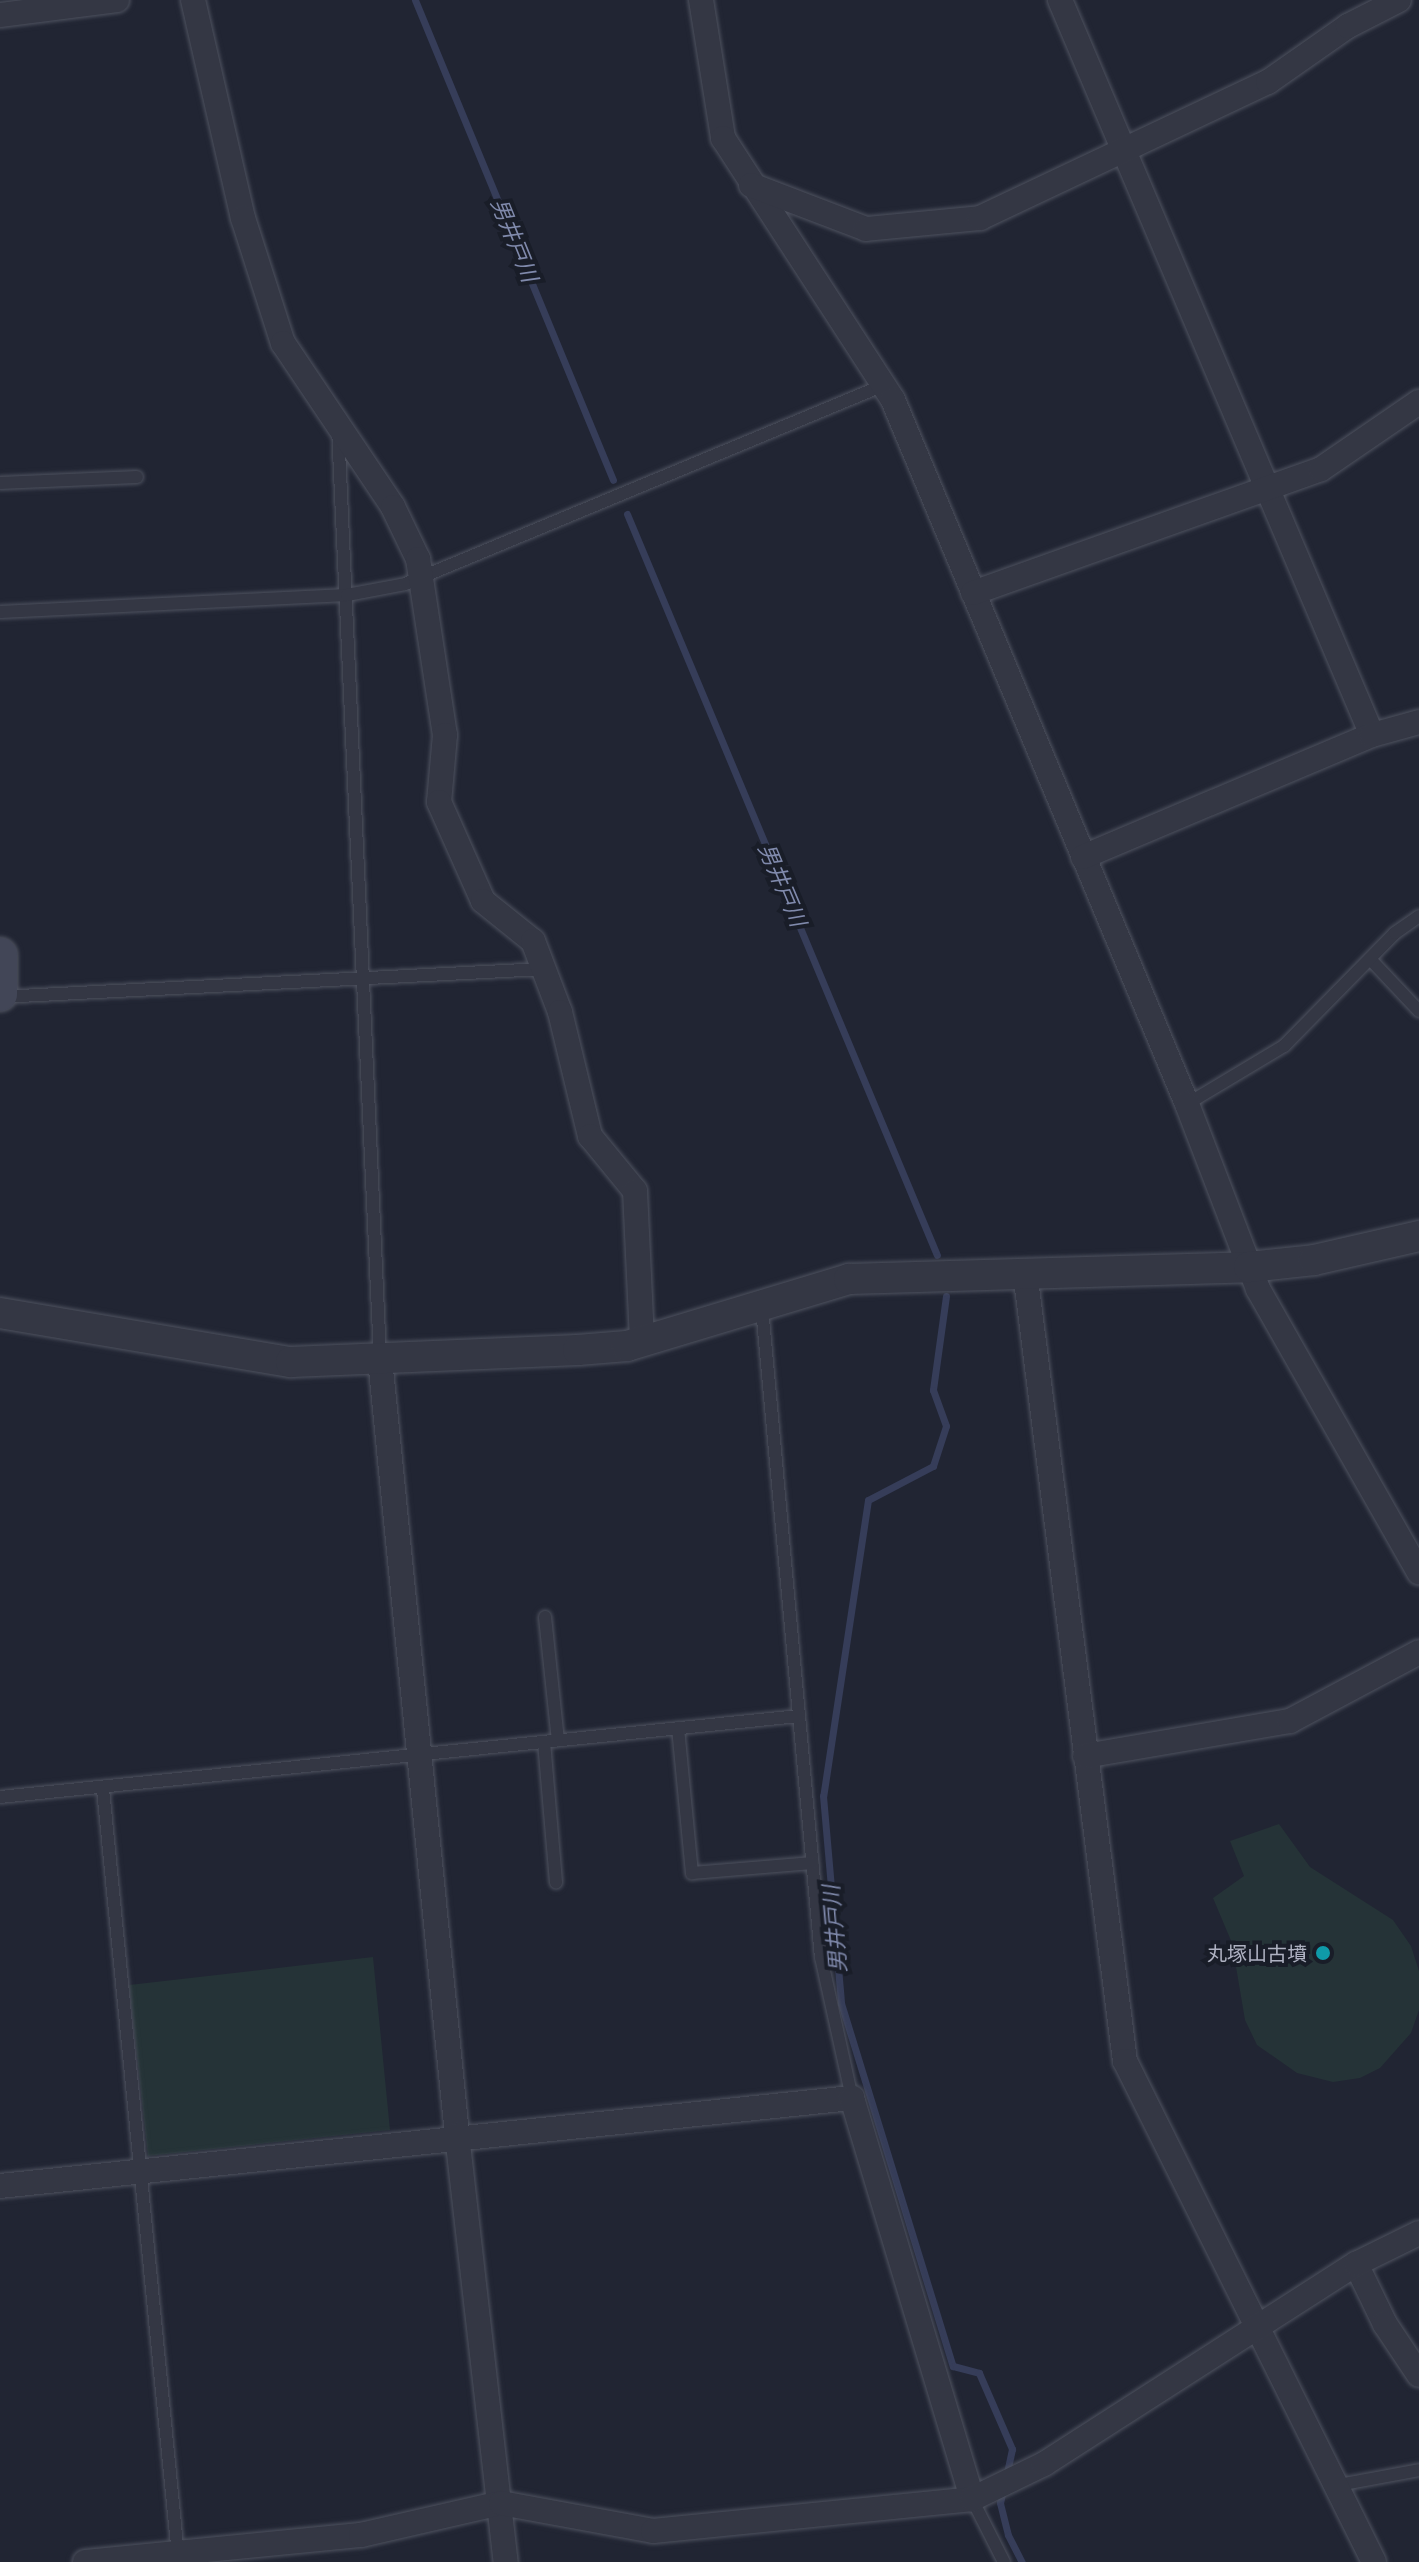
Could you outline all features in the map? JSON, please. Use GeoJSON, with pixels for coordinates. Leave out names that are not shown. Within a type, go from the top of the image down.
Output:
{"type":"FeatureCollection","features":[{"type":"Feature","properties":{"kind":"main road"},"geometry":{"type":"LineString","coordinates":[[0,955],[0,995]]}},
{"type":"Feature","properties":{"kind":"street"},"geometry":{"type":"LineString","coordinates":[[0,15],[117,0]]}},
{"type":"Feature","properties":{"kind":"street"},"geometry":{"type":"LineString","coordinates":[[193,0],[243,218],[283,343],[393,507],[423,578],[445,735],[439,802],[483,901],[533,941],[560,1012],[590,1136],[635,1191],[642,1341]]}},
{"type":"Feature","properties":{"kind":"street"},"geometry":{"type":"LineString","coordinates":[[701,0],[723,138],[884,385],[1187,1104],[1249,1267],[1419,1572]]}},
{"type":"Feature","properties":{"kind":"street"},"geometry":{"type":"LineString","coordinates":[[1060,0],[1372,735]]}},
{"type":"Feature","properties":{"kind":"street"},"geometry":{"type":"LineString","coordinates":[[751,185],[866,229],[980,218],[1268,82],[1348,26],[1399,0]]}},
{"type":"Feature","properties":{"kind":"street"},"geometry":{"type":"LineString","coordinates":[[973,593],[1267,492],[1321,469],[1418,406]]}},
{"type":"Feature","properties":{"kind":"street"},"geometry":{"type":"LineString","coordinates":[[1083,857],[1372,735],[1419,722]]}},
{"type":"Feature","properties":{"kind":"street"},"geometry":{"type":"LineString","coordinates":[[0,1313],[263,1359],[380,1359],[611,1348],[862,1277],[1249,1267],[1314,1260],[1419,1236]]}},
{"type":"Feature","properties":{"kind":"street"},"geometry":{"type":"LineString","coordinates":[[1025,1272],[1125,2061],[1333,2486],[1374,2562]]}},
{"type":"Feature","properties":{"kind":"street"},"geometry":{"type":"LineString","coordinates":[[380,1359],[423,1753],[457,2135],[506,2562]]}},
{"type":"Feature","properties":{"kind":"street"},"geometry":{"type":"LineString","coordinates":[[1085,1756],[1290,1721],[1419,1652]]}},
{"type":"Feature","properties":{"kind":"street"},"geometry":{"type":"LineString","coordinates":[[0,2186],[140,2173],[457,2135],[852,2098],[972,2499]]}},
{"type":"Feature","properties":{"kind":"street"},"geometry":{"type":"LineString","coordinates":[[85,2562],[179,2557],[361,2535],[501,2503],[653,2531],[972,2499],[1044,2464],[1356,2264],[1419,2233]]}},
{"type":"Feature","properties":{"kind":"street"},"geometry":{"type":"LineString","coordinates":[[1356,2264],[1385,2324],[1419,2375]]}},
{"type":"Feature","properties":{"kind":"lane"},"geometry":{"type":"LineString","coordinates":[[0,612],[347,595],[423,578],[884,385]]}},
{"type":"Feature","properties":{"kind":"lane"},"geometry":{"type":"LineString","coordinates":[[339,424],[335,438],[347,595],[380,1359]]}},
{"type":"Feature","properties":{"kind":"lane"},"geometry":{"type":"LineString","coordinates":[[0,483],[137,477]]}},
{"type":"Feature","properties":{"kind":"lane"},"geometry":{"type":"LineString","coordinates":[[1187,1104],[1284,1046],[1419,916]]}},
{"type":"Feature","properties":{"kind":"lane"},"geometry":{"type":"LineString","coordinates":[[1371,960],[1419,1011]]}},
{"type":"Feature","properties":{"kind":"lane"},"geometry":{"type":"LineString","coordinates":[[0,995],[544,969]]}},
{"type":"Feature","properties":{"kind":"lane"},"geometry":{"type":"LineString","coordinates":[[761,1305],[813,1863],[831,2017],[852,2098]]}},
{"type":"Feature","properties":{"kind":"lane"},"geometry":{"type":"LineString","coordinates":[[545,1617],[558,1740]]}},
{"type":"Feature","properties":{"kind":"lane"},"geometry":{"type":"LineString","coordinates":[[0,1797],[103,1789],[423,1753],[799,1716]]}},
{"type":"Feature","properties":{"kind":"lane"},"geometry":{"type":"LineString","coordinates":[[678,1728],[692,1873],[813,1863]]}},
{"type":"Feature","properties":{"kind":"lane"},"geometry":{"type":"LineString","coordinates":[[544,1742],[556,1882]]}},
{"type":"Feature","properties":{"kind":"lane"},"geometry":{"type":"LineString","coordinates":[[103,1789],[179,2557]]}},
{"type":"Feature","properties":{"kind":"lane"},"geometry":{"type":"LineString","coordinates":[[1333,2486],[1419,2470]]}},
{"type":"Feature","properties":{"kind":"lane"},"geometry":{"type":"LineString","coordinates":[[972,2499],[1004,2562]]}},
{"type":"Feature","properties":{"kind":"shaded area","name":"丸塚山古墳"},"geometry":{"type":"Polygon","coordinates":[[[1279,1824],[1310,1867],[1393,1920],[1411,1946],[1419,1971],[1419,2010],[1411,2033],[1380,2068],[1360,2078],[1333,2082],[1297,2073],[1257,2045],[1245,2020],[1232,1943],[1213,1898],[1244,1876],[1230,1841],[1279,1824]]]}},
{"type":"Feature","properties":{"kind":"shaded area"},"geometry":{"type":"Polygon","coordinates":[[[373,1957],[390,2130],[148,2156],[129,1985],[373,1957]]]}},
{"type":"Feature","properties":{"kind":"waterway","name":"男井戸川"},"geometry":{"type":"LineString","coordinates":[[415,0],[613,480]]}},
{"type":"Feature","properties":{"kind":"waterway","name":"男井戸川"},"geometry":{"type":"LineString","coordinates":[[627,514],[937,1255]]}},
{"type":"Feature","properties":{"kind":"waterway","name":"男井戸川"},"geometry":{"type":"LineString","coordinates":[[946,1296],[933,1390],[946,1426],[933,1466],[868,1500],[823,1796],[841,2003],[953,2366],[979,2373],[1012,2449],[1006,2477]]}},
{"type":"Feature","properties":{"kind":"waterway","name":"男井戸川"},"geometry":{"type":"LineString","coordinates":[[1003,2489],[1000,2503],[1008,2535],[1022,2562]]}},
{"type":"Feature","properties":{"kind":"place","name":"丸塚山古墳"},"geometry":{"type":"Point","coordinates":[1323,1953]}}]}
